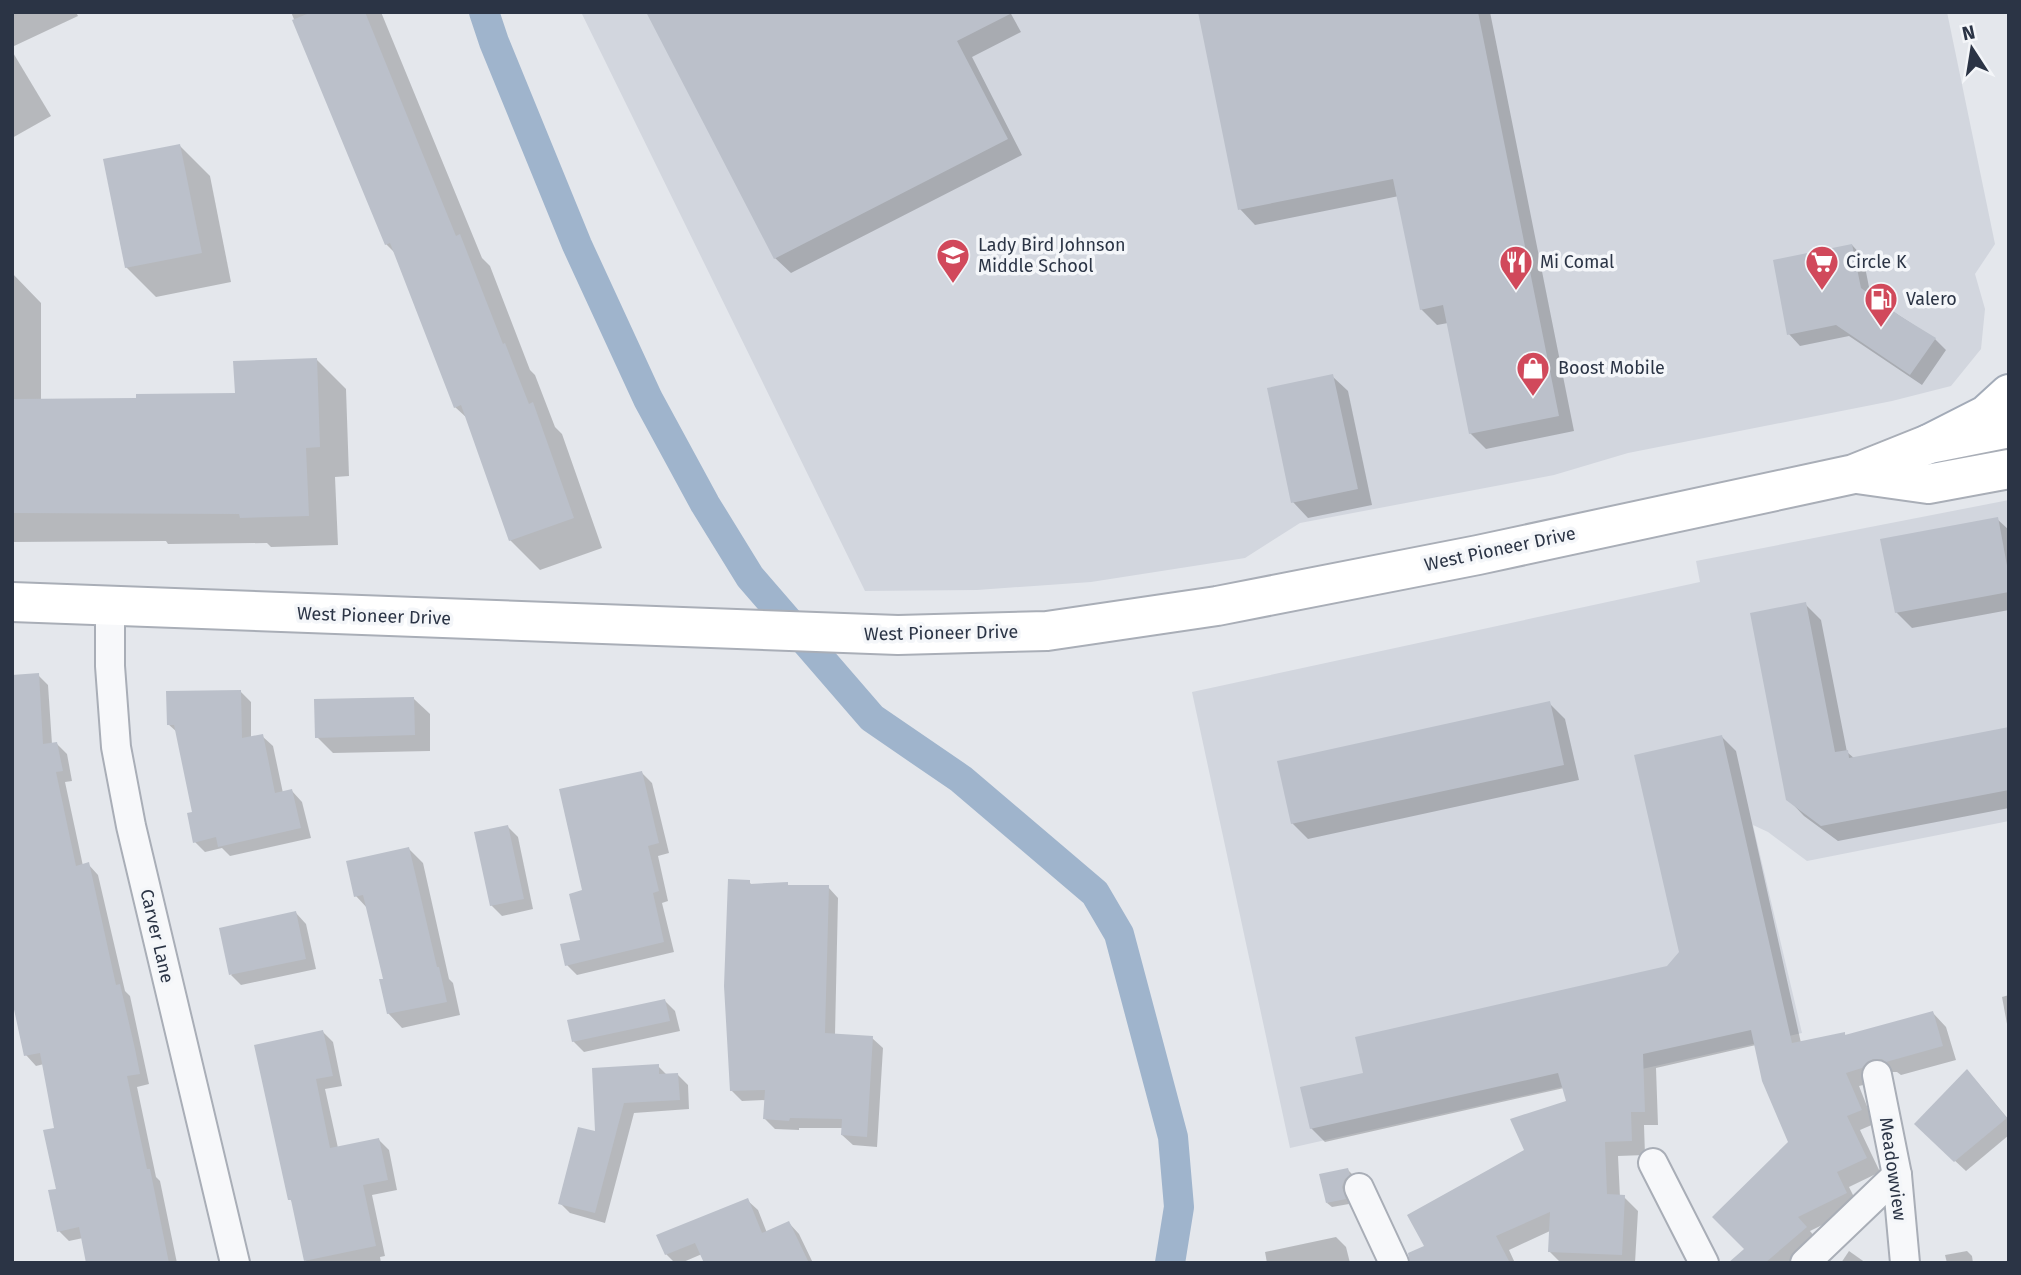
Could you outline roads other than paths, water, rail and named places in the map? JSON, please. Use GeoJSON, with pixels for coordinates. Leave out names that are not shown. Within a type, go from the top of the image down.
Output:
{"type":"FeatureCollection","features":[{"type":"Feature","properties":{"kind":"main road"},"geometry":{"type":"LineString","coordinates":[[1929,444],[1986,415],[2009,394]]}},
{"type":"Feature","properties":{"kind":"main road","name":"West Pioneer Drive"},"geometry":{"type":"LineString","coordinates":[[12,602],[898,635],[1048,631],[1217,606],[1478,555],[1854,474],[1929,444],[2009,428]]}},
{"type":"Feature","properties":{"kind":"main road","name":"West Pioneer Drive"},"geometry":{"type":"LineString","coordinates":[[1854,474],[1928,484],[2009,468]]}},
{"type":"Feature","properties":{"kind":"street","name":"Carver Lane"},"geometry":{"type":"LineString","coordinates":[[110,606],[110,666],[116,747],[123,786],[235,1263]]}},
{"type":"Feature","properties":{"kind":"street","name":"Meadowview"},"geometry":{"type":"LineString","coordinates":[[1877,1075],[1897,1175],[1905,1263]]}},
{"type":"Feature","properties":{"kind":"street"},"geometry":{"type":"LineString","coordinates":[[1653,1163],[1704,1263]]}},
{"type":"Feature","properties":{"kind":"street"},"geometry":{"type":"LineString","coordinates":[[1805,1263],[1897,1175]]}},
{"type":"Feature","properties":{"kind":"street"},"geometry":{"type":"LineString","coordinates":[[1359,1188],[1394,1263]]}},
{"type":"Feature","properties":{"kind":"waterway"},"geometry":{"type":"LineString","coordinates":[[484,12],[577,245],[648,399],[705,504],[750,577],[872,718],[961,779],[1095,893],[1119,934],[1173,1137],[1179,1207],[1170,1263]]}},
{"type":"Feature","properties":{"kind":"place","name":"Lady Bird Johnson Middle School"},"geometry":{"type":"Point","coordinates":[953,285]}},
{"type":"Feature","properties":{"kind":"place","name":"Mi Comal"},"geometry":{"type":"Point","coordinates":[1516,292]}},
{"type":"Feature","properties":{"kind":"place","name":"Circle K"},"geometry":{"type":"Point","coordinates":[1822,292]}},
{"type":"Feature","properties":{"kind":"place","name":"Valero"},"geometry":{"type":"Point","coordinates":[1881,329]}},
{"type":"Feature","properties":{"kind":"place","name":"Boost Mobile"},"geometry":{"type":"Point","coordinates":[1533,398]}}]}
